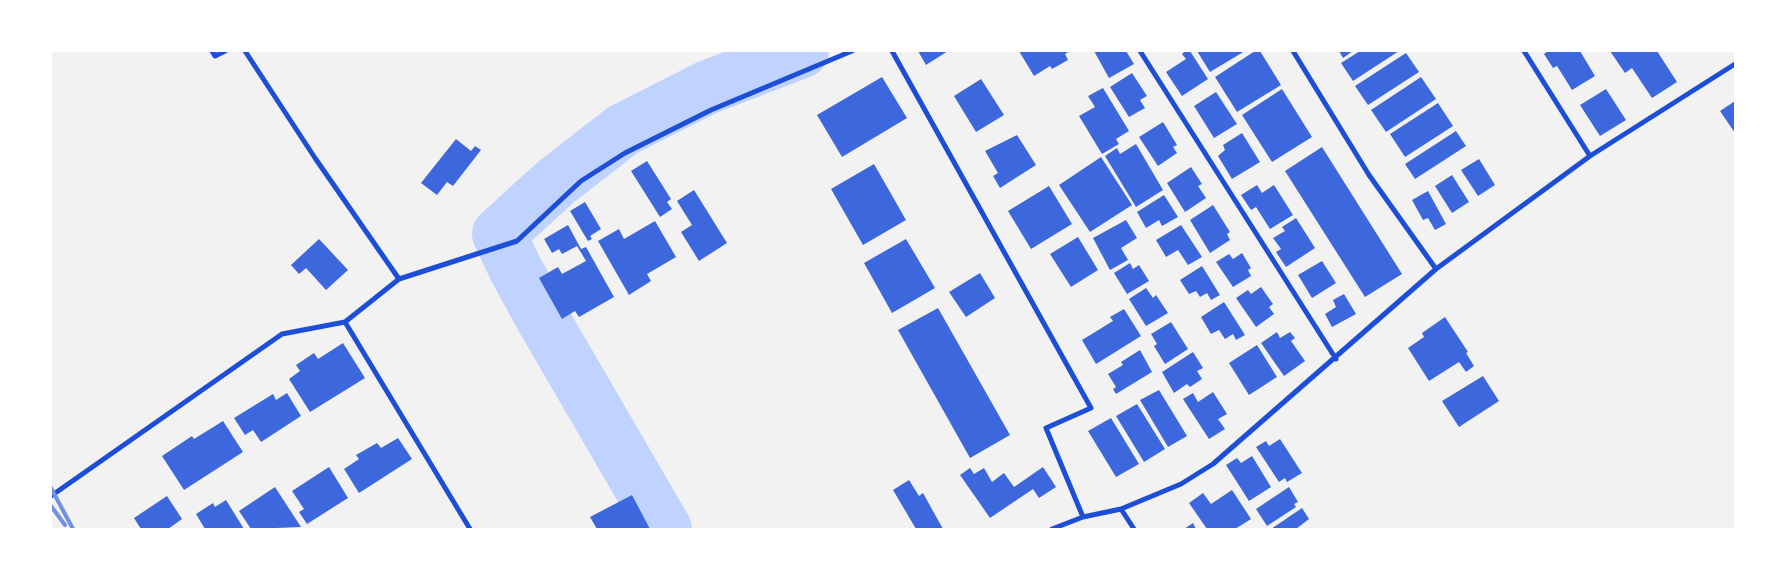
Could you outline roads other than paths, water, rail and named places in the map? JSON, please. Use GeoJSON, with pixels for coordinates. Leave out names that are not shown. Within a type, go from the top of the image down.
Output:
{"type":"FeatureCollection","features":[{"type":"Feature","properties":{"kind":"street"},"geometry":{"type":"LineString","coordinates":[[212,51],[216,56],[225,51]]}},
{"type":"Feature","properties":{"kind":"street"},"geometry":{"type":"LineString","coordinates":[[245,51],[315,158],[399,279]]}},
{"type":"Feature","properties":{"kind":"street"},"geometry":{"type":"LineString","coordinates":[[51,496],[282,334],[345,322],[399,279],[517,241],[581,181],[625,153],[711,110],[852,51]]}},
{"type":"Feature","properties":{"kind":"street"},"geometry":{"type":"LineString","coordinates":[[892,51],[1091,408],[1046,428],[1083,517]]}},
{"type":"Feature","properties":{"kind":"street"},"geometry":{"type":"LineString","coordinates":[[1140,51],[1336,359]]}},
{"type":"Feature","properties":{"kind":"street"},"geometry":{"type":"LineString","coordinates":[[1293,51],[1369,175],[1436,269]]}},
{"type":"Feature","properties":{"kind":"street"},"geometry":{"type":"LineString","coordinates":[[1524,51],[1590,156]]}},
{"type":"Feature","properties":{"kind":"street"},"geometry":{"type":"LineString","coordinates":[[1052,529],[1083,517],[1121,509],[1181,484],[1213,464],[1336,359],[1436,269],[1590,156],[1735,64]]}},
{"type":"Feature","properties":{"kind":"street"},"geometry":{"type":"LineString","coordinates":[[345,322],[470,529]]}},
{"type":"Feature","properties":{"kind":"street"},"geometry":{"type":"LineString","coordinates":[[1121,509],[1134,529]]}},
{"type":"Feature","properties":{"kind":"waterway"},"geometry":{"type":"LineString","coordinates":[[665,529],[544,321],[499,234],[556,182],[623,130],[706,88],[802,51]]}},
{"type":"Feature","properties":{"kind":"railway"},"geometry":{"type":"LineString","coordinates":[[51,488],[73,529]]}},
{"type":"Feature","properties":{"kind":"railway"},"geometry":{"type":"LineString","coordinates":[[51,506],[65,525]]}}]}
